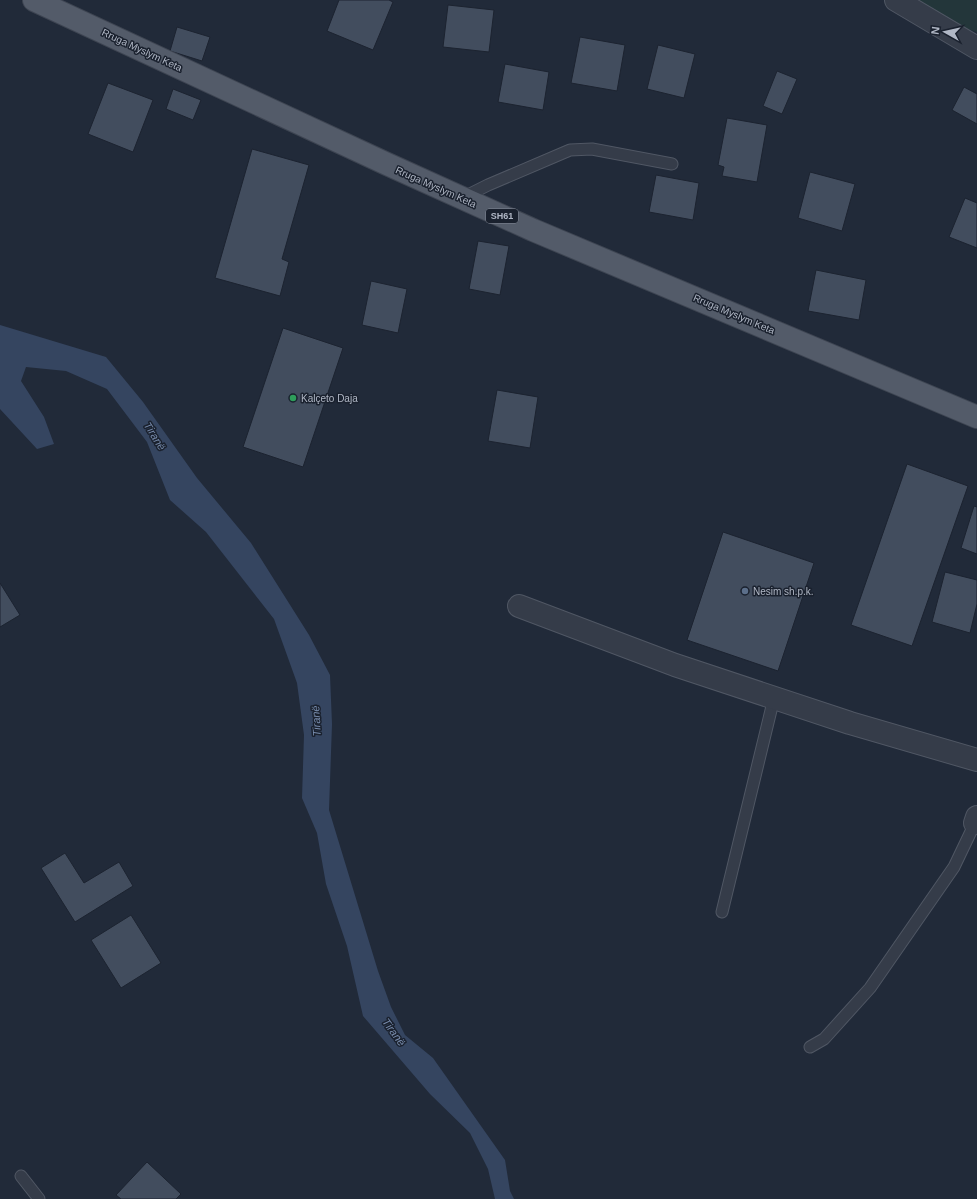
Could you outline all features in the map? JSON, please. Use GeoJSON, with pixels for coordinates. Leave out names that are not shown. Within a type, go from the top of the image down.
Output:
{"type":"FeatureCollection","features":[{"type":"Feature","properties":{"kind":"main road","name":"Rruga Myslym Keta"},"geometry":{"type":"LineString","coordinates":[[34,0],[387,164],[548,236],[977,416]]}},
{"type":"Feature","properties":{"kind":"street"},"geometry":{"type":"LineString","coordinates":[[896,0],[977,48]]}},
{"type":"Feature","properties":{"kind":"street"},"geometry":{"type":"LineString","coordinates":[[519,606],[675,665],[850,723],[977,760]]}},
{"type":"Feature","properties":{"kind":"lane"},"geometry":{"type":"LineString","coordinates":[[462,198],[488,185],[570,150],[592,149],[672,164]]}},
{"type":"Feature","properties":{"kind":"lane"},"geometry":{"type":"LineString","coordinates":[[722,912],[774,698]]}},
{"type":"Feature","properties":{"kind":"lane"},"geometry":{"type":"LineString","coordinates":[[810,1047],[824,1039],[870,988],[954,867],[976,820]]}},
{"type":"Feature","properties":{"kind":"lane"},"geometry":{"type":"LineString","coordinates":[[22,1176],[39,1199]]}},
{"type":"Feature","properties":{"kind":"green space"},"geometry":{"type":"Polygon","coordinates":[[[918,0],[977,0],[977,32],[968,29],[918,0]]]}},
{"type":"Feature","properties":{"kind":"water","name":"Tiranë"},"geometry":{"type":"Polygon","coordinates":[[[0,325],[106,357],[143,402],[197,478],[251,543],[309,635],[330,675],[332,724],[329,810],[378,971],[391,1007],[405,1035],[433,1058],[505,1160],[510,1191],[514,1199],[495,1199],[488,1169],[470,1133],[430,1094],[363,1016],[347,946],[326,884],[317,833],[302,798],[304,735],[297,683],[274,619],[206,532],[170,500],[147,442],[107,389],[66,371],[26,367],[21,381],[44,417],[54,444],[37,449],[0,409],[0,325]]]}},
{"type":"Feature","properties":{"kind":"building"},"geometry":{"type":"Polygon","coordinates":[[[339,0],[389,0],[393,2],[373,50],[327,31],[339,0]]]}},
{"type":"Feature","properties":{"kind":"building"},"geometry":{"type":"Polygon","coordinates":[[[448,5],[494,10],[489,52],[443,47],[448,5]]]}},
{"type":"Feature","properties":{"kind":"building"},"geometry":{"type":"Polygon","coordinates":[[[177,27],[210,37],[202,61],[170,51],[177,27]]]}},
{"type":"Feature","properties":{"kind":"building"},"geometry":{"type":"Polygon","coordinates":[[[580,37],[625,45],[617,91],[571,83],[580,37]]]}},
{"type":"Feature","properties":{"kind":"building"},"geometry":{"type":"Polygon","coordinates":[[[658,45],[695,54],[684,98],[647,89],[658,45]]]}},
{"type":"Feature","properties":{"kind":"building"},"geometry":{"type":"Polygon","coordinates":[[[505,64],[549,72],[543,110],[498,102],[505,64]]]}},
{"type":"Feature","properties":{"kind":"building"},"geometry":{"type":"Polygon","coordinates":[[[777,71],[797,79],[782,114],[763,106],[777,71]]]}},
{"type":"Feature","properties":{"kind":"building"},"geometry":{"type":"Polygon","coordinates":[[[108,83],[153,100],[133,152],[88,134],[108,83]]]}},
{"type":"Feature","properties":{"kind":"building"},"geometry":{"type":"Polygon","coordinates":[[[964,87],[977,94],[977,124],[952,110],[964,87]]]}},
{"type":"Feature","properties":{"kind":"building"},"geometry":{"type":"Polygon","coordinates":[[[173,89],[201,100],[193,120],[166,109],[173,89]]]}},
{"type":"Feature","properties":{"kind":"building"},"geometry":{"type":"Polygon","coordinates":[[[727,118],[767,125],[757,182],[722,176],[724,167],[718,165],[727,118]]]}},
{"type":"Feature","properties":{"kind":"building"},"geometry":{"type":"Polygon","coordinates":[[[252,149],[309,165],[282,259],[289,262],[280,296],[215,278],[252,149]]]}},
{"type":"Feature","properties":{"kind":"building"},"geometry":{"type":"Polygon","coordinates":[[[810,172],[855,184],[842,231],[798,218],[810,172]]]}},
{"type":"Feature","properties":{"kind":"building"},"geometry":{"type":"Polygon","coordinates":[[[656,175],[699,183],[693,220],[649,212],[656,175]]]}},
{"type":"Feature","properties":{"kind":"building"},"geometry":{"type":"Polygon","coordinates":[[[965,198],[977,203],[977,248],[949,237],[965,198]]]}},
{"type":"Feature","properties":{"kind":"building"},"geometry":{"type":"Polygon","coordinates":[[[478,241],[509,246],[500,295],[469,289],[478,241]]]}},
{"type":"Feature","properties":{"kind":"building"},"geometry":{"type":"Polygon","coordinates":[[[816,270],[866,280],[859,320],[808,311],[816,270]]]}},
{"type":"Feature","properties":{"kind":"building"},"geometry":{"type":"Polygon","coordinates":[[[371,281],[407,289],[398,333],[362,325],[371,281]]]}},
{"type":"Feature","properties":{"kind":"building","name":"Kalçeto Daja"},"geometry":{"type":"Polygon","coordinates":[[[283,328],[343,348],[303,467],[243,447],[283,328]]]}},
{"type":"Feature","properties":{"kind":"building"},"geometry":{"type":"Polygon","coordinates":[[[497,390],[538,397],[530,448],[488,441],[497,390]]]}},
{"type":"Feature","properties":{"kind":"building"},"geometry":{"type":"Polygon","coordinates":[[[907,464],[968,486],[912,646],[851,625],[907,464]]]}},
{"type":"Feature","properties":{"kind":"building"},"geometry":{"type":"Polygon","coordinates":[[[974,506],[977,507],[977,554],[961,548],[974,506]]]}},
{"type":"Feature","properties":{"kind":"building"},"geometry":{"type":"Polygon","coordinates":[[[723,532],[814,563],[778,671],[687,640],[723,532]]]}},
{"type":"Feature","properties":{"kind":"building"},"geometry":{"type":"Polygon","coordinates":[[[945,572],[977,580],[977,604],[970,633],[932,622],[945,572]]]}},
{"type":"Feature","properties":{"kind":"building"},"geometry":{"type":"Polygon","coordinates":[[[0,583],[20,615],[0,627],[0,583]]]}},
{"type":"Feature","properties":{"kind":"building"},"geometry":{"type":"Polygon","coordinates":[[[65,853],[84,883],[119,862],[133,886],[75,922],[41,868],[65,853]]]}},
{"type":"Feature","properties":{"kind":"building"},"geometry":{"type":"Polygon","coordinates":[[[131,915],[161,963],[121,988],[91,940],[131,915]]]}},
{"type":"Feature","properties":{"kind":"building"},"geometry":{"type":"Polygon","coordinates":[[[147,1162],[181,1194],[176,1199],[121,1199],[116,1195],[147,1162]]]}},
{"type":"Feature","properties":{"kind":"place","name":"Kalçeto Daja"},"geometry":{"type":"Point","coordinates":[293,398]}},
{"type":"Feature","properties":{"kind":"place","name":"Nesim sh.p.k."},"geometry":{"type":"Point","coordinates":[745,591]}}]}
